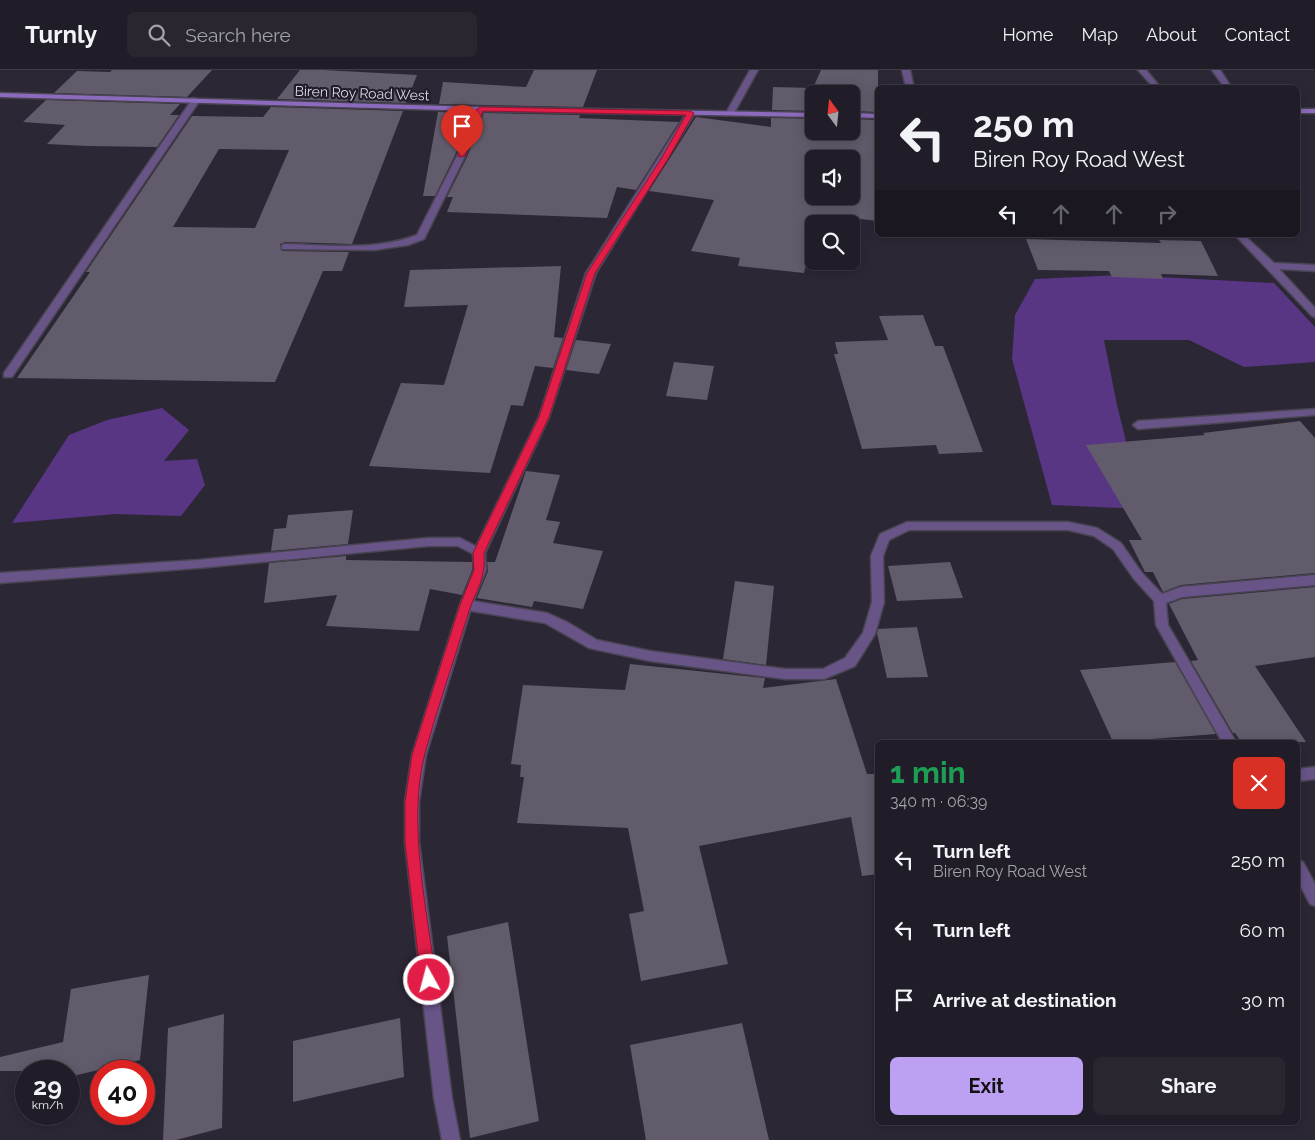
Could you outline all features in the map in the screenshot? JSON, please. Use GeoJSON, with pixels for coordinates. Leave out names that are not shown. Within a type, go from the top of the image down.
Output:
{"type":"FeatureCollection","features":[{"type":"Feature","properties":{"kind":"main road","name":"Biren Roy Road West"},"geometry":{"type":"LineString","coordinates":[[0,95],[480,109],[805,114]]}},
{"type":"Feature","properties":{"kind":"main road"},"geometry":{"type":"LineString","coordinates":[[1300,111],[1315,110]]}},
{"type":"Feature","properties":{"kind":"main road"},"geometry":{"type":"LineString","coordinates":[[860,115],[875,116]]}},
{"type":"Feature","properties":{"kind":"street"},"geometry":{"type":"LineString","coordinates":[[730,113],[754,70]]}},
{"type":"Feature","properties":{"kind":"street"},"geometry":{"type":"LineString","coordinates":[[906,70],[909,85]]}},
{"type":"Feature","properties":{"kind":"street"},"geometry":{"type":"LineString","coordinates":[[1142,70],[1155,85]]}},
{"type":"Feature","properties":{"kind":"street"},"geometry":{"type":"LineString","coordinates":[[1216,70],[1226,85]]}},
{"type":"Feature","properties":{"kind":"street"},"geometry":{"type":"LineString","coordinates":[[8,375],[196,100]]}},
{"type":"Feature","properties":{"kind":"street"},"geometry":{"type":"LineString","coordinates":[[285,247],[390,246],[409,243],[421,237],[462,156],[480,109]]}},
{"type":"Feature","properties":{"kind":"street"},"geometry":{"type":"LineString","coordinates":[[451,1140],[443,1098],[412,842],[412,802],[418,755],[466,605],[480,570],[478,553],[544,417],[591,273],[664,159],[690,113]]}},
{"type":"Feature","properties":{"kind":"street"},"geometry":{"type":"LineString","coordinates":[[1240,237],[1272,266],[1315,314]]}},
{"type":"Feature","properties":{"kind":"street"},"geometry":{"type":"LineString","coordinates":[[1272,266],[1315,268]]}},
{"type":"Feature","properties":{"kind":"street"},"geometry":{"type":"LineString","coordinates":[[1138,425],[1315,412]]}},
{"type":"Feature","properties":{"kind":"street"},"geometry":{"type":"LineString","coordinates":[[466,605],[547,618],[563,625],[594,644],[650,656],[785,674],[824,674],[850,662],[869,634],[878,602],[877,556],[884,537],[907,526],[1068,526],[1098,532],[1117,546],[1138,576],[1160,600],[1162,625],[1228,740]]}},
{"type":"Feature","properties":{"kind":"street"},"geometry":{"type":"LineString","coordinates":[[0,578],[198,564],[428,542],[460,542],[478,553]]}},
{"type":"Feature","properties":{"kind":"street"},"geometry":{"type":"LineString","coordinates":[[1160,600],[1181,592],[1315,580]]}},
{"type":"Feature","properties":{"kind":"street"},"geometry":{"type":"LineString","coordinates":[[1300,775],[1315,773]]}},
{"type":"Feature","properties":{"kind":"street"},"geometry":{"type":"LineString","coordinates":[[1300,871],[1315,899]]}},
{"type":"Feature","properties":{"kind":"shaded area"},"geometry":{"type":"Polygon","coordinates":[[[1121,275],[1274,283],[1315,327],[1315,362],[1244,367],[1189,340],[1104,340],[1117,405],[1143,509],[1052,505],[1012,359],[1015,315],[1035,279],[1121,275]]]}},
{"type":"Feature","properties":{"kind":"shaded area"},"geometry":{"type":"Polygon","coordinates":[[[162,408],[189,430],[164,461],[197,459],[205,485],[181,516],[116,514],[12,523],[69,435],[107,420],[162,408]]]}},
{"type":"Feature","properties":{"kind":"building"},"geometry":{"type":"Polygon","coordinates":[[[112,70],[212,70],[187,97],[54,93],[77,71],[110,72],[112,70]]]}},
{"type":"Feature","properties":{"kind":"building"},"geometry":{"type":"Polygon","coordinates":[[[300,70],[417,75],[406,103],[277,99],[300,70]]]}},
{"type":"Feature","properties":{"kind":"building"},"geometry":{"type":"Polygon","coordinates":[[[534,70],[597,70],[583,107],[439,104],[443,82],[526,87],[534,70]]]}},
{"type":"Feature","properties":{"kind":"building"},"geometry":{"type":"Polygon","coordinates":[[[821,70],[878,70],[878,85],[875,85],[875,112],[860,111],[860,85],[814,85],[821,70]]]}},
{"type":"Feature","properties":{"kind":"building"},"geometry":{"type":"Polygon","coordinates":[[[773,87],[805,88],[805,111],[772,110],[773,87]]]}},
{"type":"Feature","properties":{"kind":"building"},"geometry":{"type":"Polygon","coordinates":[[[46,100],[180,104],[170,115],[179,115],[157,147],[87,146],[47,144],[65,125],[23,122],[46,100]]]}},
{"type":"Feature","properties":{"kind":"building"},"geometry":{"type":"Polygon","coordinates":[[[271,107],[403,111],[352,244],[285,242],[280,244],[282,251],[349,252],[342,271],[323,271],[275,382],[17,378],[90,272],[86,272],[192,116],[263,117],[271,107]],[[219,149],[173,227],[255,228],[289,150],[219,149]]]}},
{"type":"Feature","properties":{"kind":"building"},"geometry":{"type":"Polygon","coordinates":[[[438,112],[473,113],[435,196],[423,196],[438,112]]]}},
{"type":"Feature","properties":{"kind":"building"},"geometry":{"type":"Polygon","coordinates":[[[484,113],[580,115],[579,118],[679,122],[636,190],[617,187],[607,218],[447,212],[453,197],[447,197],[467,157],[484,113]]]}},
{"type":"Feature","properties":{"kind":"building"},"geometry":{"type":"Polygon","coordinates":[[[696,117],[771,127],[771,118],[805,119],[805,140],[860,140],[860,119],[875,120],[875,221],[860,219],[860,215],[805,215],[804,273],[738,266],[740,258],[691,251],[714,200],[649,191],[696,117]]]}},
{"type":"Feature","properties":{"kind":"building"},"geometry":{"type":"Polygon","coordinates":[[[1026,239],[1161,243],[1159,240],[1201,241],[1218,276],[1161,274],[1163,279],[1112,277],[1109,271],[1038,270],[1026,239]]]}},
{"type":"Feature","properties":{"kind":"building"},"geometry":{"type":"Polygon","coordinates":[[[561,266],[554,337],[563,338],[553,368],[535,366],[523,406],[511,405],[490,473],[369,466],[401,383],[444,385],[468,305],[404,307],[410,270],[561,266]]]}},
{"type":"Feature","properties":{"kind":"building"},"geometry":{"type":"Polygon","coordinates":[[[923,315],[935,346],[943,346],[983,452],[939,454],[936,445],[862,449],[834,354],[838,354],[835,342],[888,340],[879,316],[923,315]]]}},
{"type":"Feature","properties":{"kind":"building"},"geometry":{"type":"Polygon","coordinates":[[[576,340],[611,344],[599,374],[566,370],[576,340]]]}},
{"type":"Feature","properties":{"kind":"building"},"geometry":{"type":"Polygon","coordinates":[[[674,362],[714,366],[707,400],[666,396],[674,362]]]}},
{"type":"Feature","properties":{"kind":"building"},"geometry":{"type":"Polygon","coordinates":[[[1300,421],[1315,438],[1315,573],[1181,585],[1163,592],[1153,572],[1145,572],[1129,540],[1142,540],[1086,445],[1205,435],[1203,433],[1300,421]]]}},
{"type":"Feature","properties":{"kind":"building"},"geometry":{"type":"Polygon","coordinates":[[[526,471],[560,475],[546,520],[560,522],[553,543],[603,551],[583,609],[534,601],[532,607],[477,598],[488,571],[487,562],[495,562],[526,471]]]}},
{"type":"Feature","properties":{"kind":"building"},"geometry":{"type":"Polygon","coordinates":[[[353,510],[348,544],[271,551],[274,529],[286,528],[288,515],[353,510]]]}},
{"type":"Feature","properties":{"kind":"building"},"geometry":{"type":"Polygon","coordinates":[[[346,556],[346,560],[472,562],[472,570],[462,595],[430,589],[419,631],[326,626],[337,595],[264,603],[269,563],[346,556]]]}},
{"type":"Feature","properties":{"kind":"building"},"geometry":{"type":"Polygon","coordinates":[[[950,562],[963,598],[897,601],[888,566],[950,562]]]}},
{"type":"Feature","properties":{"kind":"building"},"geometry":{"type":"Polygon","coordinates":[[[735,581],[774,586],[766,665],[723,659],[735,581]]]}},
{"type":"Feature","properties":{"kind":"building"},"geometry":{"type":"Polygon","coordinates":[[[1315,587],[1315,657],[1255,666],[1306,742],[1300,742],[1300,740],[1240,740],[1233,733],[1191,661],[1198,660],[1169,604],[1182,599],[1315,587]]]}},
{"type":"Feature","properties":{"kind":"building"},"geometry":{"type":"Polygon","coordinates":[[[917,627],[928,677],[887,678],[877,633],[878,629],[917,627]]]}},
{"type":"Feature","properties":{"kind":"building"},"geometry":{"type":"Polygon","coordinates":[[[1175,662],[1216,734],[1139,740],[1112,740],[1080,670],[1175,662]]]}},
{"type":"Feature","properties":{"kind":"building"},"geometry":{"type":"Polygon","coordinates":[[[630,664],[765,678],[763,688],[836,679],[867,774],[875,774],[875,874],[862,876],[851,817],[699,846],[728,964],[641,981],[629,914],[644,911],[628,828],[517,823],[524,777],[520,777],[521,765],[511,764],[523,685],[625,690],[630,664]]]}},
{"type":"Feature","properties":{"kind":"building"},"geometry":{"type":"Polygon","coordinates":[[[508,922],[539,1121],[470,1138],[447,936],[508,922]]]}},
{"type":"Feature","properties":{"kind":"building"},"geometry":{"type":"Polygon","coordinates":[[[149,975],[140,1060],[90,1060],[90,1072],[80,1074],[80,1060],[15,1060],[15,1071],[0,1071],[0,1057],[63,1042],[71,989],[149,975]]]}},
{"type":"Feature","properties":{"kind":"building"},"geometry":{"type":"Polygon","coordinates":[[[224,1014],[222,1128],[176,1140],[163,1140],[168,1028],[224,1014]]]}},
{"type":"Feature","properties":{"kind":"building"},"geometry":{"type":"Polygon","coordinates":[[[400,1018],[404,1077],[293,1102],[293,1041],[400,1018]]]}},
{"type":"Feature","properties":{"kind":"building"},"geometry":{"type":"Polygon","coordinates":[[[742,1023],[769,1140],[646,1140],[630,1045],[742,1023]]]}},
{"type":"Feature","properties":{"kind":"route"},"geometry":{"type":"LineString","coordinates":[[429,980],[412,842],[412,802],[418,755],[466,605],[480,570],[478,553],[544,417],[591,273],[664,159],[690,113],[480,109],[462,156]]}}]}
